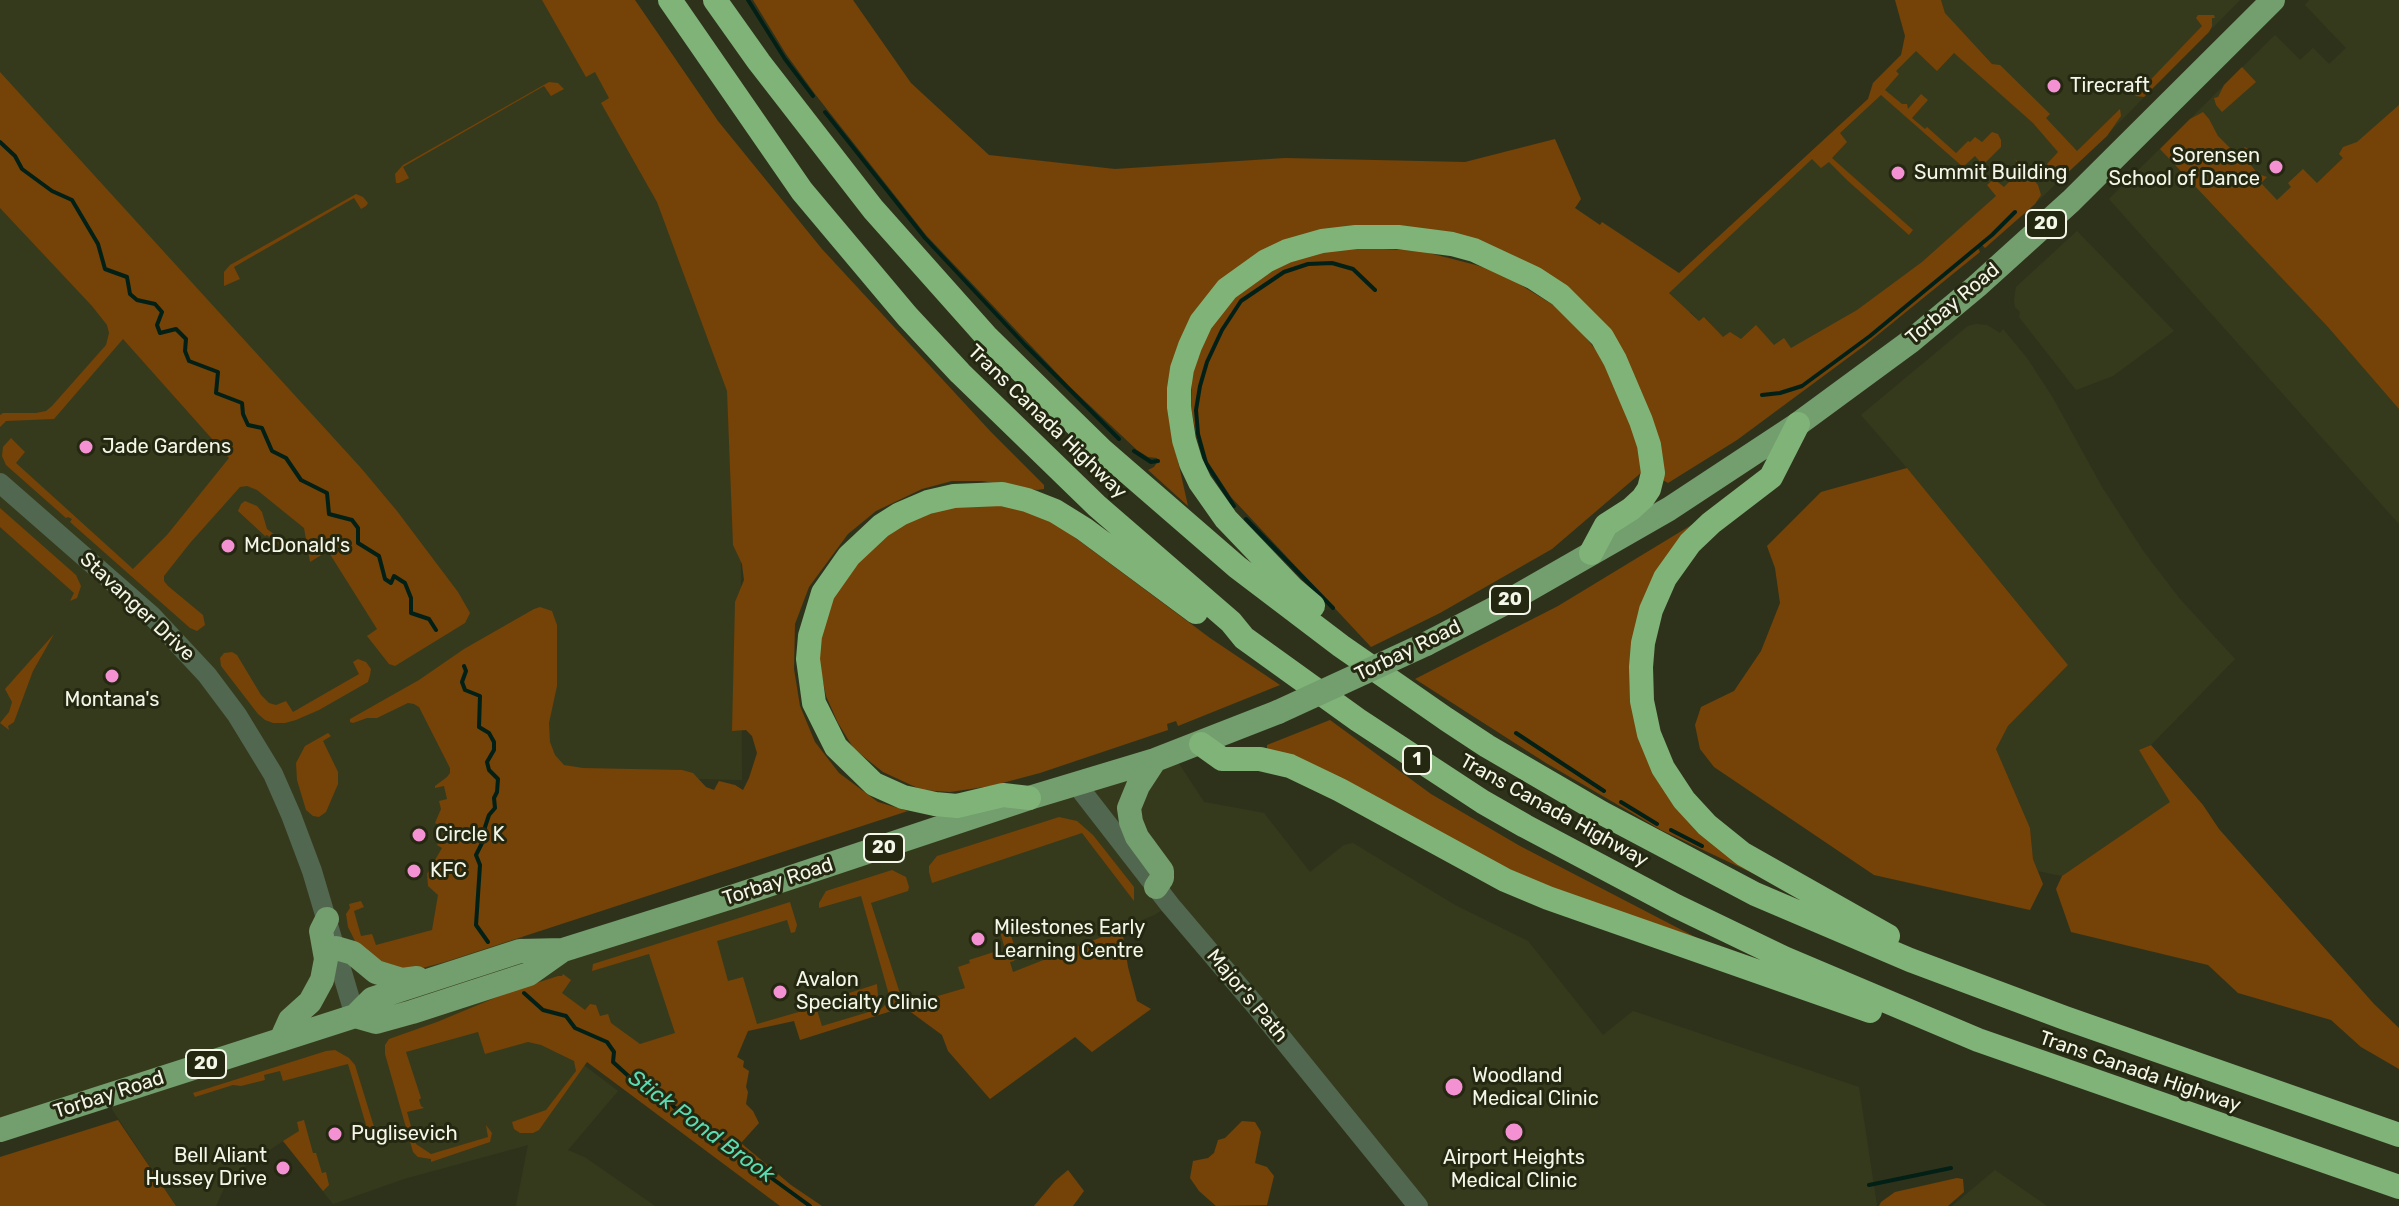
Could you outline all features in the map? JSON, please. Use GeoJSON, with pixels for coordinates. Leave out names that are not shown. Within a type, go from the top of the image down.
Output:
{"type":"FeatureCollection","features":[{"type":"Feature","properties":{"kind":"highway","name":"Trans Canada Highway"},"geometry":{"type":"LineString","coordinates":[[670,0],[802,191],[907,316],[1017,430],[1097,506],[1231,622],[1244,638],[1409,755],[1525,826],[1727,930],[1868,995],[1978,1040],[2399,1187]]}},
{"type":"Feature","properties":{"kind":"highway","name":"Trans Canada Highway"},"geometry":{"type":"LineString","coordinates":[[715,0],[873,209],[986,336],[1060,409],[1102,450],[1237,567],[1341,646],[1446,719],[1602,813],[1755,894],[1910,960],[2399,1135]]}},
{"type":"Feature","properties":{"kind":"highway"},"geometry":{"type":"LineString","coordinates":[[1446,719],[1293,589],[1226,519],[1200,482],[1184,440],[1179,389],[1190,346],[1214,304],[1246,274],[1266,261],[1304,246],[1356,237],[1398,237],[1452,244],[1502,262],[1547,286],[1602,337],[1633,400],[1652,461],[1652,479],[1643,498],[1606,525],[1591,553]]}},
{"type":"Feature","properties":{"kind":"highway"},"geometry":{"type":"LineString","coordinates":[[1798,424],[1771,477],[1690,543],[1656,595],[1646,627],[1641,667],[1642,701],[1654,749],[1684,800],[1707,825],[1743,854],[1915,950],[2065,1018]]}},
{"type":"Feature","properties":{"kind":"highway"},"geometry":{"type":"LineString","coordinates":[[1029,798],[1003,795],[957,806],[903,797],[874,784],[845,757],[829,734],[814,703],[810,681],[808,659],[815,617],[823,593],[835,574],[881,526],[914,508],[954,496],[1002,494],[1027,500],[1055,511],[1084,529],[1225,635],[1244,638]]}},
{"type":"Feature","properties":{"kind":"highway"},"geometry":{"type":"LineString","coordinates":[[1201,744],[1222,759],[1260,759],[1290,766],[1497,876],[1548,898],[1957,1043],[1978,1040]]}},
{"type":"Feature","properties":{"kind":"main road","name":"Torbay Road"},"geometry":{"type":"LineString","coordinates":[[0,1130],[355,1016],[372,999],[520,951],[563,950],[1155,760],[1278,712],[1426,644],[1505,603],[1669,509],[1798,424],[1911,341],[2071,201],[2273,0]]}},
{"type":"Feature","properties":{"kind":"main road"},"geometry":{"type":"LineString","coordinates":[[1155,760],[1138,786],[1129,808],[1137,837],[1162,871],[1162,878],[1156,887]]}},
{"type":"Feature","properties":{"kind":"main road"},"geometry":{"type":"LineString","coordinates":[[281,1040],[290,1020],[310,1002],[322,980],[326,959],[321,931],[327,919]]}},
{"type":"Feature","properties":{"kind":"main road"},"geometry":{"type":"LineString","coordinates":[[336,948],[353,953],[376,972],[402,980],[417,978],[425,984]]}},
{"type":"Feature","properties":{"kind":"main road","name":"Torbay Road"},"geometry":{"type":"LineString","coordinates":[[355,1016],[376,1022],[412,1012],[529,974],[563,950]]}},
{"type":"Feature","properties":{"kind":"street","name":"Stavanger Drive"},"geometry":{"type":"LineString","coordinates":[[0,483],[152,616],[192,658],[251,737],[284,796],[307,857],[355,1016]]}},
{"type":"Feature","properties":{"kind":"street","name":"Major's Path"},"geometry":{"type":"LineString","coordinates":[[1077,785],[1156,887],[1418,1206]]}},
{"type":"Feature","properties":{"kind":"shaded area"},"geometry":{"type":"Polygon","coordinates":[[[0,0],[563,0],[612,91],[740,394],[742,780],[544,775],[521,951],[1172,753],[1204,802],[1264,813],[1310,872],[1344,845],[1353,843],[1455,905],[1528,941],[1603,1035],[1633,1011],[1859,1087],[1877,1206],[1418,1206],[1170,905],[1154,915],[1025,969],[800,1040],[794,1021],[581,1063],[618,1091],[568,1150],[586,1158],[655,1206],[516,1206],[528,1145],[404,1179],[333,1204],[283,1141],[229,1177],[216,1206],[176,1206],[104,1097],[0,1130],[0,0]]]}},
{"type":"Feature","properties":{"kind":"shaded area"},"geometry":{"type":"Polygon","coordinates":[[[542,0],[635,0],[718,121],[822,249],[1044,485],[1044,489],[982,481],[952,481],[922,489],[876,511],[848,534],[809,587],[795,624],[794,669],[800,706],[815,742],[839,773],[878,802],[908,811],[411,971],[378,962],[357,945],[348,927],[346,914],[349,904],[361,901],[364,907],[354,911],[361,936],[372,934],[376,945],[432,930],[438,895],[428,886],[427,874],[442,848],[437,845],[446,829],[435,823],[441,809],[439,801],[447,799],[444,786],[435,786],[447,777],[450,768],[419,707],[414,704],[408,703],[377,718],[353,723],[350,719],[419,680],[464,649],[540,607],[552,611],[557,625],[557,686],[549,723],[550,742],[555,755],[564,765],[682,770],[693,773],[706,787],[714,790],[719,781],[743,790],[757,753],[752,736],[746,730],[732,731],[735,602],[744,580],[742,564],[733,545],[727,391],[657,202],[601,103],[609,98],[595,72],[586,77],[542,0]]]}},
{"type":"Feature","properties":{"kind":"shaded area"},"geometry":{"type":"Polygon","coordinates":[[[753,0],[853,0],[911,83],[989,155],[1115,169],[1285,158],[1465,162],[1555,139],[1581,199],[1575,208],[1600,225],[1602,222],[1679,273],[1868,99],[1873,83],[1901,55],[1905,36],[1895,0],[1941,0],[1945,13],[1992,64],[2000,65],[2050,114],[2046,118],[2077,151],[2120,109],[2121,116],[2107,136],[2063,177],[2047,164],[2058,152],[2033,123],[1954,53],[1937,71],[1916,51],[1896,71],[1899,74],[1885,90],[1902,104],[1907,104],[1908,109],[1921,94],[1928,100],[1912,118],[1956,153],[1975,137],[1982,142],[1992,132],[1998,134],[2001,147],[1983,165],[1975,156],[1963,167],[1881,95],[1840,133],[1847,142],[1832,158],[1913,230],[1909,235],[1829,162],[1821,168],[1812,159],[1669,293],[1699,321],[1704,317],[1723,337],[1730,332],[1741,339],[1756,325],[1774,345],[1784,338],[1791,348],[1857,310],[1922,262],[1996,196],[1987,185],[1994,179],[2004,187],[2021,170],[2015,159],[2038,185],[2041,195],[2035,204],[1985,248],[1982,245],[1978,248],[1980,252],[1864,346],[1737,440],[1668,483],[1661,479],[1623,361],[1515,260],[1331,232],[1210,299],[1173,439],[1188,506],[1148,470],[1154,467],[1157,458],[1148,457],[1137,450],[1070,387],[926,235],[815,94],[753,0]]]}},
{"type":"Feature","properties":{"kind":"shaded area"},"geometry":{"type":"Polygon","coordinates":[[[1941,0],[2240,0],[2025,213],[1871,322],[1787,350],[1723,338],[1705,317],[1699,321],[1666,289],[1680,273],[1868,99],[1873,83],[1913,43],[1937,28],[1992,64],[1945,13],[1941,0]]]}},
{"type":"Feature","properties":{"kind":"shaded area"},"geometry":{"type":"Polygon","coordinates":[[[2309,0],[2399,0],[2399,524],[2109,199],[2275,35],[2300,60],[2313,48],[2329,64],[2346,48],[2305,5],[2309,0]]]}},
{"type":"Feature","properties":{"kind":"shaded area"},"geometry":{"type":"Polygon","coordinates":[[[2198,15],[2214,15],[2209,32],[2144,97],[2135,96],[2202,26],[2196,18],[2198,15]]]}},
{"type":"Feature","properties":{"kind":"shaded area"},"geometry":{"type":"Polygon","coordinates":[[[2242,67],[2256,82],[2222,112],[2214,98],[2242,67]]]}},
{"type":"Feature","properties":{"kind":"shaded area"},"geometry":{"type":"Polygon","coordinates":[[[0,72],[361,468],[458,592],[470,613],[465,623],[395,666],[389,664],[367,636],[377,629],[328,551],[310,562],[304,528],[257,490],[247,486],[240,487],[164,576],[168,586],[203,615],[205,625],[197,631],[70,522],[72,519],[66,518],[6,465],[2,456],[3,447],[11,438],[25,452],[16,463],[133,569],[167,535],[229,458],[123,339],[54,419],[6,421],[0,427],[0,415],[3,413],[36,413],[52,406],[106,345],[109,333],[107,325],[92,306],[0,208],[0,72]]]}},
{"type":"Feature","properties":{"kind":"shaded area"},"geometry":{"type":"Polygon","coordinates":[[[549,82],[558,83],[564,89],[551,96],[544,86],[403,167],[409,178],[396,183],[395,174],[403,165],[549,82]]]}},
{"type":"Feature","properties":{"kind":"shaded area"},"geometry":{"type":"Polygon","coordinates":[[[2399,105],[2399,409],[2328,327],[2160,149],[2190,119],[2203,112],[2218,136],[2237,155],[2245,147],[2252,153],[2250,164],[2258,174],[2267,177],[2261,183],[2277,200],[2291,187],[2288,183],[2303,169],[2317,183],[2343,158],[2339,154],[2343,147],[2357,142],[2399,105]]]}},
{"type":"Feature","properties":{"kind":"shaded area"},"geometry":{"type":"Polygon","coordinates":[[[356,194],[368,203],[366,206],[361,209],[354,198],[234,267],[240,279],[224,286],[224,272],[230,265],[356,194]]]}},
{"type":"Feature","properties":{"kind":"shaded area"},"geometry":{"type":"Polygon","coordinates":[[[2077,231],[2174,331],[2113,376],[2076,390],[2019,317],[2020,312],[2014,301],[2016,287],[2077,231]]]}},
{"type":"Feature","properties":{"kind":"shaded area"},"geometry":{"type":"Polygon","coordinates":[[[1346,247],[1421,251],[1476,265],[1503,274],[1555,306],[1580,330],[1603,359],[1637,441],[1642,472],[1552,549],[1440,613],[1371,647],[1231,497],[1197,439],[1191,407],[1192,374],[1209,330],[1236,295],[1295,256],[1346,247]]]}},
{"type":"Feature","properties":{"kind":"shaded area"},"geometry":{"type":"Polygon","coordinates":[[[1987,325],[2000,333],[2003,329],[2027,358],[2144,552],[2180,599],[2235,659],[2151,745],[2140,750],[2171,802],[2062,876],[2038,871],[2033,859],[2030,828],[1996,749],[2008,726],[2068,665],[1861,415],[1968,326],[1987,325]]]}},
{"type":"Feature","properties":{"kind":"shaded area"},"geometry":{"type":"Polygon","coordinates":[[[1907,468],[2068,665],[2008,726],[1996,749],[2030,828],[2033,859],[2043,884],[2030,910],[1874,875],[1714,767],[1700,749],[1695,725],[1701,707],[1734,691],[1761,651],[1780,603],[1775,568],[1767,546],[1821,492],[1907,468]]]}},
{"type":"Feature","properties":{"kind":"shaded area"},"geometry":{"type":"Polygon","coordinates":[[[245,501],[257,506],[267,529],[291,547],[294,553],[289,554],[265,536],[238,511],[245,501]]]}},
{"type":"Feature","properties":{"kind":"shaded area"},"geometry":{"type":"Polygon","coordinates":[[[954,504],[1019,506],[1054,522],[1210,638],[1280,685],[1178,726],[1176,721],[1167,724],[1168,730],[991,786],[950,792],[922,790],[883,772],[854,749],[826,696],[820,667],[820,640],[828,605],[847,572],[893,529],[954,504]]]}},
{"type":"Feature","properties":{"kind":"shaded area"},"geometry":{"type":"Polygon","coordinates":[[[0,508],[76,575],[81,586],[77,598],[70,601],[74,593],[0,527],[0,508]]]}},
{"type":"Feature","properties":{"kind":"shaded area"},"geometry":{"type":"Polygon","coordinates":[[[1703,518],[1650,588],[1647,756],[1767,880],[1661,830],[1546,763],[1415,679],[1558,606],[1703,518]]]}},
{"type":"Feature","properties":{"kind":"shaded area"},"geometry":{"type":"Polygon","coordinates":[[[54,634],[33,671],[14,722],[8,726],[9,730],[0,723],[12,702],[5,689],[54,634]]]}},
{"type":"Feature","properties":{"kind":"shaded area"},"geometry":{"type":"Polygon","coordinates":[[[232,652],[269,703],[276,705],[286,701],[293,712],[359,674],[353,662],[358,659],[366,662],[371,669],[368,682],[319,710],[296,720],[273,723],[258,714],[221,666],[220,658],[224,653],[232,652]]]}},
{"type":"Feature","properties":{"kind":"shaded area"},"geometry":{"type":"Polygon","coordinates":[[[1330,720],[1431,794],[1520,846],[1728,954],[1559,893],[1267,752],[1267,745],[1330,720]]]}},
{"type":"Feature","properties":{"kind":"shaded area"},"geometry":{"type":"Polygon","coordinates":[[[328,733],[331,736],[323,741],[338,772],[338,784],[326,812],[319,817],[306,810],[297,780],[296,763],[305,746],[328,733]]]}},
{"type":"Feature","properties":{"kind":"shaded area"},"geometry":{"type":"Polygon","coordinates":[[[2151,745],[2203,805],[2219,829],[2374,1004],[2399,1028],[2399,1069],[2361,1047],[2331,1020],[2238,993],[2208,965],[2071,932],[2056,889],[2062,876],[2170,802],[2139,750],[2151,745]]]}},
{"type":"Feature","properties":{"kind":"shaded area"},"geometry":{"type":"Polygon","coordinates":[[[1059,817],[1077,821],[1093,835],[1134,887],[1134,901],[1082,833],[932,883],[929,866],[937,856],[1059,817]]]}},
{"type":"Feature","properties":{"kind":"shaded area"},"geometry":{"type":"Polygon","coordinates":[[[892,870],[906,877],[908,891],[871,903],[904,1006],[965,988],[958,967],[997,951],[999,955],[1006,953],[999,928],[1003,922],[1007,923],[1017,954],[1010,962],[1013,972],[1122,929],[1137,1001],[1151,1009],[1092,1052],[1075,1037],[990,1099],[948,1051],[942,1035],[904,1007],[800,1040],[794,1021],[748,1031],[737,1057],[744,1061],[743,1067],[749,1071],[746,1104],[759,1123],[741,1143],[791,1185],[822,1206],[780,1206],[587,1062],[539,1130],[520,1133],[514,1129],[512,1122],[546,1110],[576,1071],[574,1061],[528,1042],[485,1054],[478,1032],[406,1052],[424,1108],[407,1112],[416,1144],[431,1154],[488,1137],[486,1125],[492,1133],[490,1142],[431,1162],[431,1159],[418,1157],[413,1152],[385,1054],[389,1039],[563,974],[571,980],[562,993],[585,1010],[590,1004],[596,1005],[600,1016],[608,1014],[611,1023],[640,1044],[675,1033],[649,954],[592,971],[593,964],[790,902],[797,925],[795,932],[791,933],[787,920],[717,941],[728,981],[743,977],[757,1024],[816,1007],[822,1026],[882,1008],[889,995],[861,896],[819,908],[819,903],[826,891],[892,870]]]}},
{"type":"Feature","properties":{"kind":"shaded area"},"geometry":{"type":"Polygon","coordinates":[[[877,984],[878,996],[874,1001],[861,1005],[852,1000],[849,993],[877,984]]]}},
{"type":"Feature","properties":{"kind":"shaded area"},"geometry":{"type":"Polygon","coordinates":[[[335,1050],[355,1065],[375,1130],[374,1137],[369,1135],[348,1064],[283,1081],[280,1071],[264,1075],[265,1080],[233,1085],[195,1097],[193,1093],[326,1051],[335,1050]]]}},
{"type":"Feature","properties":{"kind":"shaded area"},"geometry":{"type":"Polygon","coordinates":[[[118,1120],[176,1206],[0,1206],[0,1157],[118,1120]]]}},
{"type":"Feature","properties":{"kind":"shaded area"},"geometry":{"type":"Polygon","coordinates":[[[304,1120],[313,1153],[316,1153],[322,1173],[326,1172],[329,1185],[323,1191],[283,1141],[299,1131],[297,1122],[304,1120]]]}},
{"type":"Feature","properties":{"kind":"shaded area"},"geometry":{"type":"Polygon","coordinates":[[[1242,1121],[1255,1122],[1261,1132],[1255,1163],[1267,1167],[1274,1176],[1267,1205],[1216,1206],[1190,1178],[1193,1161],[1208,1158],[1214,1153],[1218,1140],[1225,1138],[1242,1121]]]}},
{"type":"Feature","properties":{"kind":"shaded area"},"geometry":{"type":"Polygon","coordinates":[[[1068,1170],[1084,1191],[1073,1206],[1034,1206],[1055,1181],[1068,1170]]]}},
{"type":"Feature","properties":{"kind":"shaded area"},"geometry":{"type":"Polygon","coordinates":[[[1995,1170],[2047,1206],[1952,1206],[1995,1170]]]}},
{"type":"Feature","properties":{"kind":"shaded area"},"geometry":{"type":"Polygon","coordinates":[[[1963,1179],[1964,1192],[1948,1206],[1879,1206],[1895,1192],[1963,1179]]]}},
{"type":"Feature","properties":{"kind":"waterway"},"geometry":{"type":"LineString","coordinates":[[748,0],[785,59],[813,96]]}},
{"type":"Feature","properties":{"kind":"waterway"},"geometry":{"type":"LineString","coordinates":[[825,112],[925,238],[1119,439]]}},
{"type":"Feature","properties":{"kind":"waterway","name":"Stick Pond Brook"},"geometry":{"type":"LineString","coordinates":[[0,142],[15,156],[22,169],[52,191],[72,200],[98,244],[105,269],[127,277],[130,294],[137,300],[155,304],[162,312],[157,325],[160,333],[176,329],[186,339],[185,351],[189,361],[218,372],[216,393],[242,403],[248,425],[262,428],[272,451],[286,458],[301,480],[327,493],[329,514],[352,520],[358,528],[358,543],[379,556],[385,579],[391,583],[394,576],[405,583],[411,598],[411,613],[429,619],[436,630]]}},
{"type":"Feature","properties":{"kind":"waterway"},"geometry":{"type":"LineString","coordinates":[[1762,395],[1802,386],[1870,336],[1992,235],[2015,212]]}},
{"type":"Feature","properties":{"kind":"waterway"},"geometry":{"type":"LineString","coordinates":[[1234,506],[1206,463],[1198,434],[1196,410],[1207,362],[1222,330],[1241,301],[1284,272],[1308,264],[1332,263],[1353,269],[1375,290]]}},
{"type":"Feature","properties":{"kind":"waterway"},"geometry":{"type":"LineString","coordinates":[[1134,451],[1151,462],[1158,461]]}},
{"type":"Feature","properties":{"kind":"waterway"},"geometry":{"type":"LineString","coordinates":[[1246,519],[1333,608]]}},
{"type":"Feature","properties":{"kind":"waterway","name":"Stick Pond Brook"},"geometry":{"type":"LineString","coordinates":[[464,666],[466,671],[462,682],[465,690],[480,696],[479,727],[489,733],[494,742],[494,750],[487,762],[489,770],[498,779],[495,808],[489,815],[485,837],[476,855],[480,865],[476,925],[488,942]]}},
{"type":"Feature","properties":{"kind":"waterway"},"geometry":{"type":"LineString","coordinates":[[1516,733],[1604,791]]}},
{"type":"Feature","properties":{"kind":"waterway"},"geometry":{"type":"LineString","coordinates":[[1621,802],[1657,824]]}},
{"type":"Feature","properties":{"kind":"waterway"},"geometry":{"type":"LineString","coordinates":[[1671,830],[1702,846]]}},
{"type":"Feature","properties":{"kind":"waterway","name":"Stick Pond Brook"},"geometry":{"type":"LineString","coordinates":[[524,993],[543,1010],[566,1016],[575,1028],[607,1042],[614,1052],[613,1062],[635,1082],[640,1081],[663,1094],[674,1107],[810,1206]]}},
{"type":"Feature","properties":{"kind":"waterway"},"geometry":{"type":"LineString","coordinates":[[1869,1185],[1951,1168]]}},
{"type":"Feature","properties":{"kind":"place","name":"Tirecraft"},"geometry":{"type":"Point","coordinates":[2054,86]}},
{"type":"Feature","properties":{"kind":"place","name":"Sorensen School of Dance"},"geometry":{"type":"Point","coordinates":[2276,167]}},
{"type":"Feature","properties":{"kind":"place","name":"Summit Building"},"geometry":{"type":"Point","coordinates":[1898,173]}},
{"type":"Feature","properties":{"kind":"place","name":"Jade Gardens"},"geometry":{"type":"Point","coordinates":[86,447]}},
{"type":"Feature","properties":{"kind":"place","name":"McDonald's"},"geometry":{"type":"Point","coordinates":[228,546]}},
{"type":"Feature","properties":{"kind":"place","name":"Montana's"},"geometry":{"type":"Point","coordinates":[112,676]}},
{"type":"Feature","properties":{"kind":"place","name":"Circle K"},"geometry":{"type":"Point","coordinates":[419,835]}},
{"type":"Feature","properties":{"kind":"place","name":"KFC"},"geometry":{"type":"Point","coordinates":[414,871]}},
{"type":"Feature","properties":{"kind":"place","name":"Milestones Early Learning Centre"},"geometry":{"type":"Point","coordinates":[978,939]}},
{"type":"Feature","properties":{"kind":"place","name":"Avalon Specialty Clinic"},"geometry":{"type":"Point","coordinates":[780,992]}},
{"type":"Feature","properties":{"kind":"place","name":"Woodland Medical Clinic"},"geometry":{"type":"Point","coordinates":[1454,1087]}},
{"type":"Feature","properties":{"kind":"place","name":"Airport Heights Medical Clinic"},"geometry":{"type":"Point","coordinates":[1514,1132]}},
{"type":"Feature","properties":{"kind":"place","name":"Puglisevich"},"geometry":{"type":"Point","coordinates":[335,1134]}},
{"type":"Feature","properties":{"kind":"place","name":"Bell Aliant Hussey Drive"},"geometry":{"type":"Point","coordinates":[283,1168]}}]}
